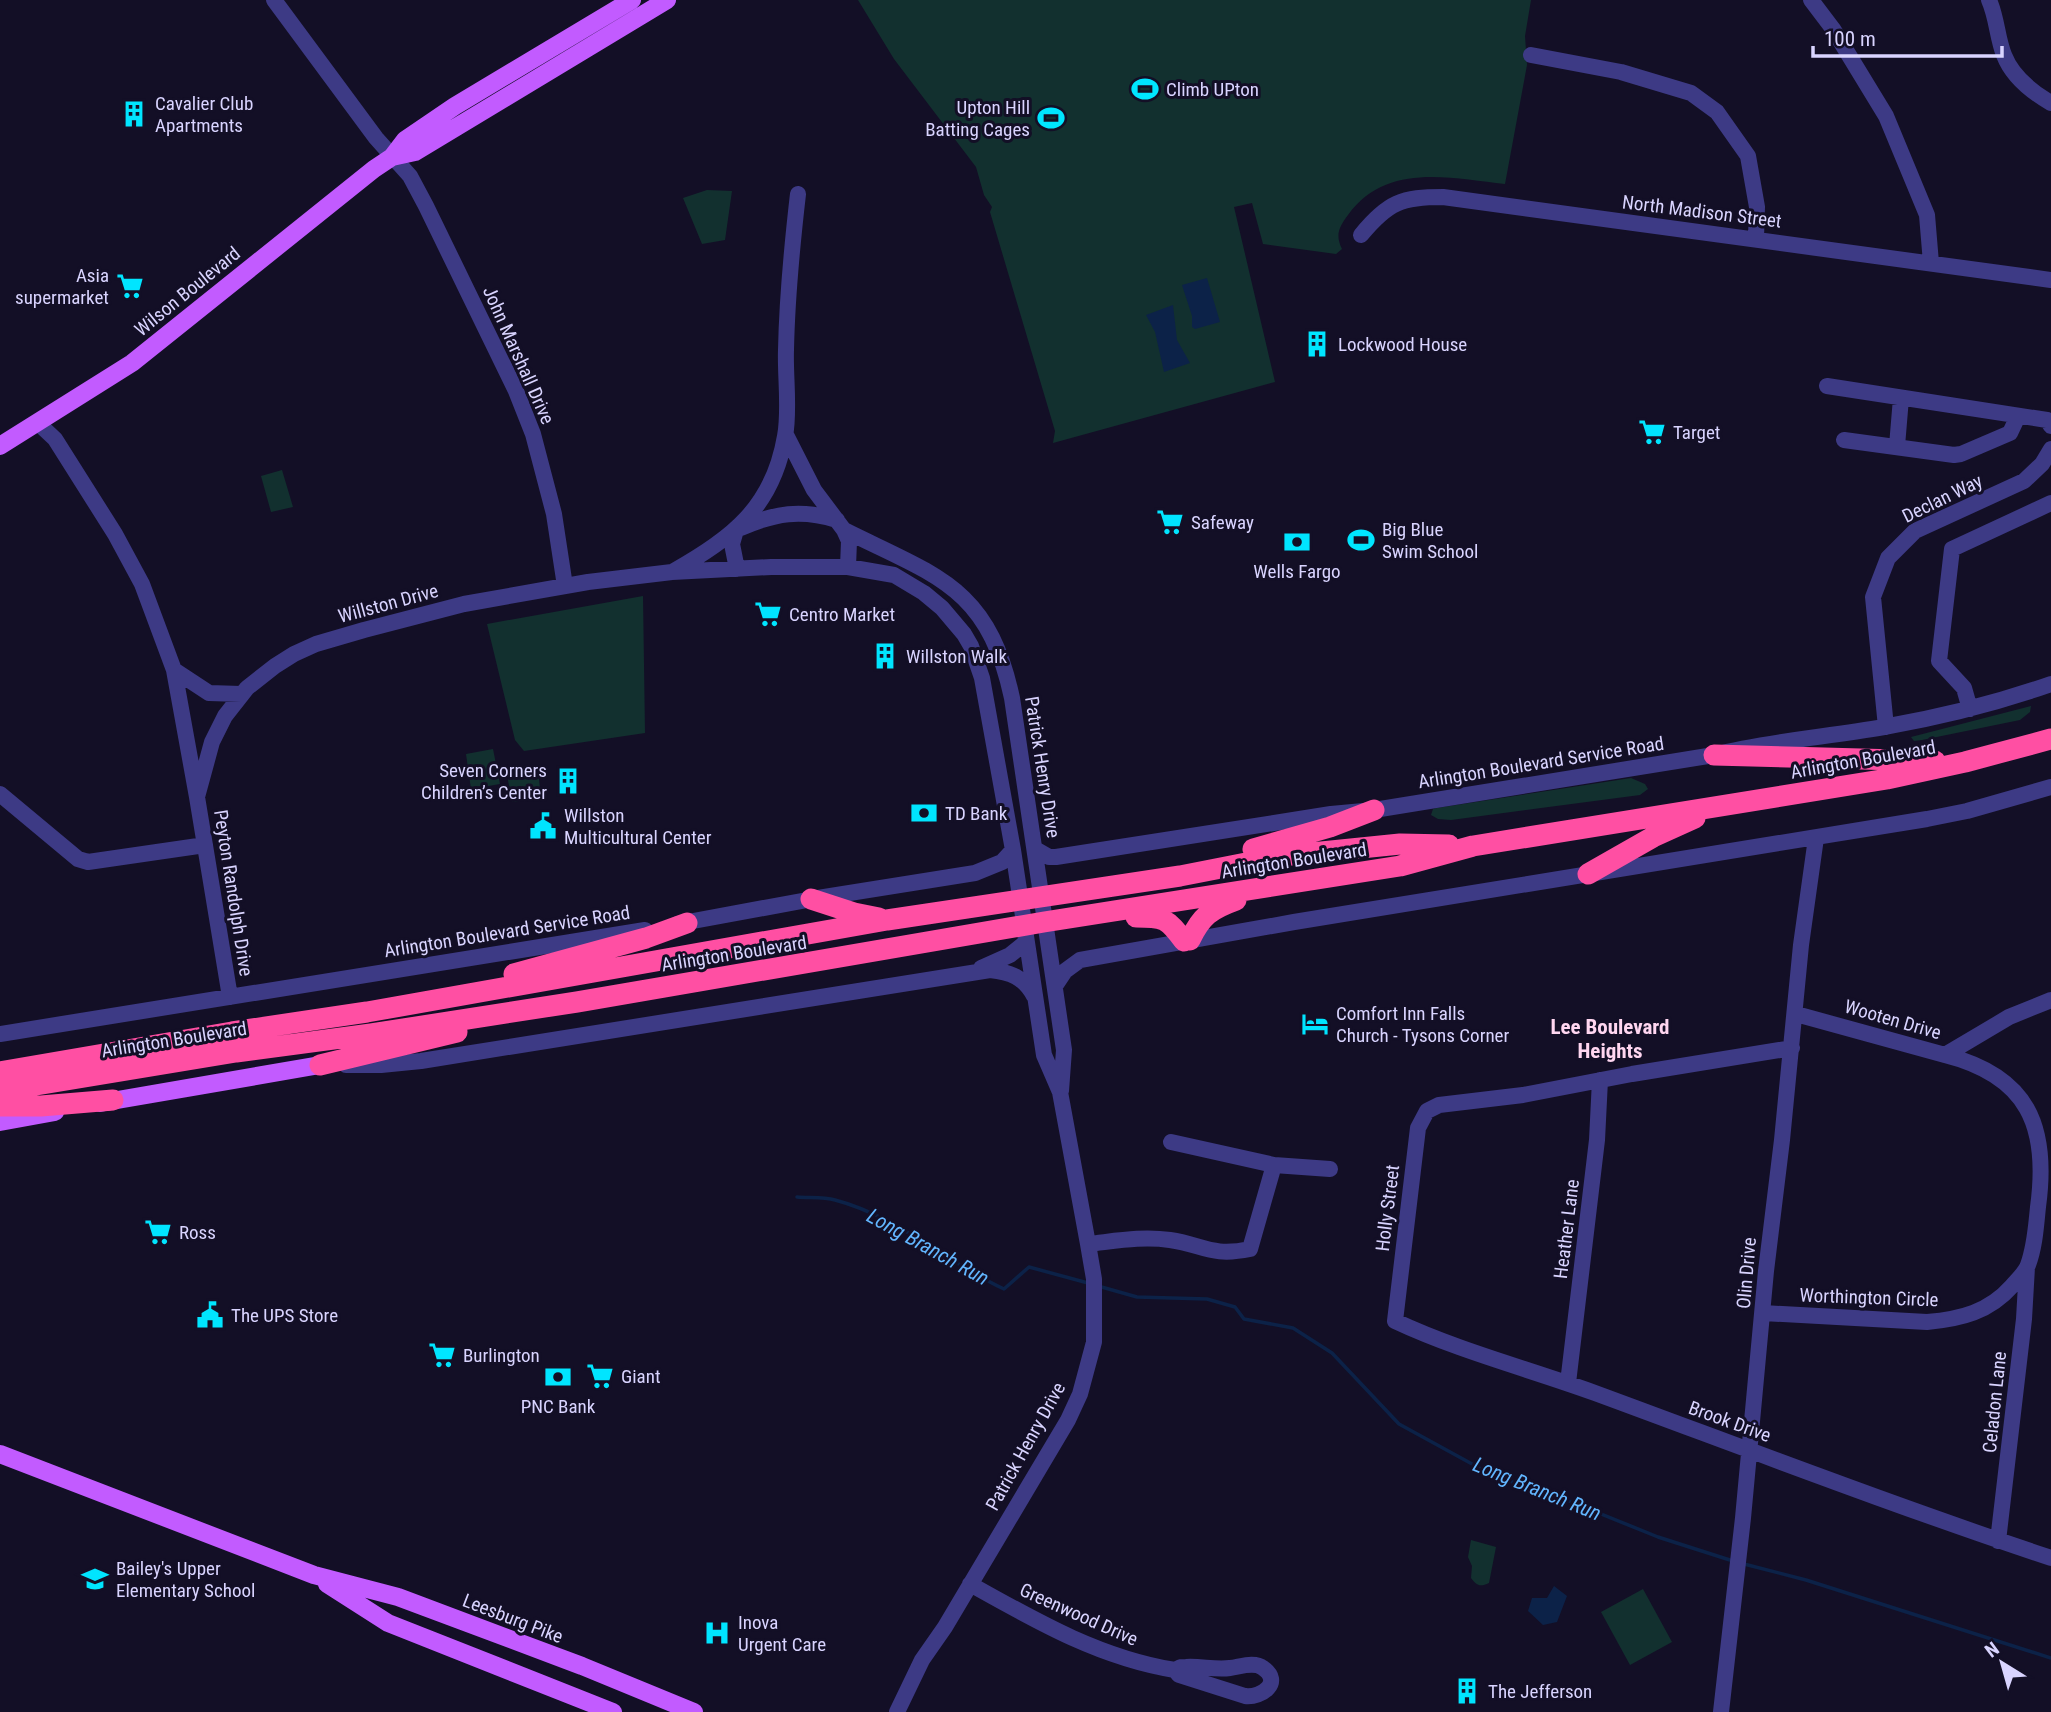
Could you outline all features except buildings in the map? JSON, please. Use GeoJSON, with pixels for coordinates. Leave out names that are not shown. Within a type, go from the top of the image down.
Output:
{"type":"FeatureCollection","features":[{"type":"Feature","properties":{"kind":"highway","name":"Arlington Boulevard"},"geometry":{"type":"LineString","coordinates":[[0,1091],[236,1052],[371,1034],[1031,930],[1088,916],[1400,866],[1473,845],[1887,779],[1965,762],[2051,738]]}},
{"type":"Feature","properties":{"kind":"highway"},"geometry":{"type":"LineString","coordinates":[[1714,755],[1965,762]]}},
{"type":"Feature","properties":{"kind":"highway"},"geometry":{"type":"LineString","coordinates":[[1588,874],[1653,837],[1716,807]]}},
{"type":"Feature","properties":{"kind":"highway"},"geometry":{"type":"LineString","coordinates":[[1180,876],[1228,855],[1330,827],[1374,810]]}},
{"type":"Feature","properties":{"kind":"highway","name":"Arlington Boulevard"},"geometry":{"type":"LineString","coordinates":[[0,1072],[367,1012],[887,920],[1180,876],[1282,856],[1400,844],[1473,845]]}},
{"type":"Feature","properties":{"kind":"highway"},"geometry":{"type":"LineString","coordinates":[[1088,916],[1161,917],[1187,941],[1208,913],[1280,886]]}},
{"type":"Feature","properties":{"kind":"highway"},"geometry":{"type":"LineString","coordinates":[[811,899],[887,920]]}},
{"type":"Feature","properties":{"kind":"highway"},"geometry":{"type":"LineString","coordinates":[[367,1012],[646,938],[687,923]]}},
{"type":"Feature","properties":{"kind":"highway"},"geometry":{"type":"LineString","coordinates":[[320,1065],[576,1002]]}},
{"type":"Feature","properties":{"kind":"highway"},"geometry":{"type":"LineString","coordinates":[[0,1059],[232,1032]]}},
{"type":"Feature","properties":{"kind":"highway"},"geometry":{"type":"LineString","coordinates":[[0,1106],[41,1106],[113,1100]]}},
{"type":"Feature","properties":{"kind":"main road","name":"Wilson Boulevard"},"geometry":{"type":"LineString","coordinates":[[0,446],[132,363],[325,207],[392,157],[405,140],[455,106],[632,0]]}},
{"type":"Feature","properties":{"kind":"main road","name":"Wilson Boulevard"},"geometry":{"type":"LineString","coordinates":[[392,157],[423,148],[667,0]]}},
{"type":"Feature","properties":{"kind":"main road"},"geometry":{"type":"LineString","coordinates":[[0,1122],[320,1065]]}},
{"type":"Feature","properties":{"kind":"main road","name":"Leesburg Pike"},"geometry":{"type":"LineString","coordinates":[[0,1454],[314,1575],[398,1597],[582,1666],[694,1712]]}},
{"type":"Feature","properties":{"kind":"main road","name":"Leesburg Pike"},"geometry":{"type":"LineString","coordinates":[[314,1575],[388,1623],[613,1712]]}},
{"type":"Feature","properties":{"kind":"street","name":"John Marshall Drive"},"geometry":{"type":"LineString","coordinates":[[274,0],[412,180],[426,206],[526,415],[545,476],[565,586]]}},
{"type":"Feature","properties":{"kind":"street"},"geometry":{"type":"LineString","coordinates":[[1811,0],[1833,29],[1886,116],[1927,215],[1931,263]]}},
{"type":"Feature","properties":{"kind":"street"},"geometry":{"type":"LineString","coordinates":[[1989,0],[1996,14],[2004,55],[2016,76],[2051,103]]}},
{"type":"Feature","properties":{"kind":"street"},"geometry":{"type":"LineString","coordinates":[[1531,55],[1621,72],[1691,93],[1717,112],[1748,156],[1757,207],[1756,238]]}},
{"type":"Feature","properties":{"kind":"street","name":"Patrick Henry Drive"},"geometry":{"type":"LineString","coordinates":[[672,572],[707,552],[736,530],[759,504],[768,488],[786,435],[786,331],[798,194]]}},
{"type":"Feature","properties":{"kind":"street","name":"North Madison Street"},"geometry":{"type":"LineString","coordinates":[[1361,235],[1389,206],[1415,197],[1443,197],[2051,280]]}},
{"type":"Feature","properties":{"kind":"street"},"geometry":{"type":"LineString","coordinates":[[1827,386],[2047,420],[2051,426]]}},
{"type":"Feature","properties":{"kind":"street"},"geometry":{"type":"LineString","coordinates":[[1897,446],[1901,398]]}},
{"type":"Feature","properties":{"kind":"street"},"geometry":{"type":"LineString","coordinates":[[1844,440],[1961,454],[2010,432],[2018,416]]}},
{"type":"Feature","properties":{"kind":"street"},"geometry":{"type":"LineString","coordinates":[[37,423],[55,439],[115,534],[142,584],[174,670],[209,693],[241,694]]}},
{"type":"Feature","properties":{"kind":"street","name":"Patrick Henry Drive"},"geometry":{"type":"LineString","coordinates":[[786,435],[814,491],[841,525]]}},
{"type":"Feature","properties":{"kind":"street","name":"Declan Way"},"geometry":{"type":"LineString","coordinates":[[1886,727],[1873,597],[1888,558],[1915,531],[2024,481],[2042,464],[2051,449]]}},
{"type":"Feature","properties":{"kind":"street"},"geometry":{"type":"LineString","coordinates":[[1970,709],[1964,688],[1940,661],[1952,549],[2051,503]]}},
{"type":"Feature","properties":{"kind":"street","name":"Patrick Henry Drive"},"geometry":{"type":"LineString","coordinates":[[736,530],[779,514],[820,515],[947,582],[969,604],[991,634],[1007,672],[1035,849],[1030,898],[1031,930],[1035,998],[1044,1055],[1060,1092],[1094,1279],[1094,1342],[1080,1394],[1068,1420],[922,1660],[897,1712]]}},
{"type":"Feature","properties":{"kind":"street"},"geometry":{"type":"LineString","coordinates":[[841,525],[849,541],[848,567]]}},
{"type":"Feature","properties":{"kind":"street"},"geometry":{"type":"LineString","coordinates":[[736,530],[732,544],[737,569]]}},
{"type":"Feature","properties":{"kind":"street","name":"Patrick Henry Drive"},"geometry":{"type":"LineString","coordinates":[[672,572],[848,567],[894,575],[924,593],[950,618],[971,646],[982,678],[1013,850],[1030,898]]}},
{"type":"Feature","properties":{"kind":"street","name":"Willston Drive"},"geometry":{"type":"LineString","coordinates":[[197,797],[212,742],[225,716],[241,694],[275,666],[316,644],[464,604],[565,586],[672,572]]}},
{"type":"Feature","properties":{"kind":"street","name":"Peyton Randolph Drive"},"geometry":{"type":"LineString","coordinates":[[174,670],[230,996]]}},
{"type":"Feature","properties":{"kind":"street","name":"Arlington Boulevard Service Road"},"geometry":{"type":"LineString","coordinates":[[1035,849],[1056,858],[1714,755],[1755,745],[1886,727],[1970,709],[2051,684]]}},
{"type":"Feature","properties":{"kind":"street"},"geometry":{"type":"LineString","coordinates":[[1055,986],[1065,971],[1080,960],[1816,838],[1966,811],[2051,787]]}},
{"type":"Feature","properties":{"kind":"street"},"geometry":{"type":"LineString","coordinates":[[0,793],[67,851],[88,862],[205,845]]}},
{"type":"Feature","properties":{"kind":"street","name":"Olin Drive"},"geometry":{"type":"LineString","coordinates":[[1721,1712],[1796,1014],[1801,944],[1816,838]]}},
{"type":"Feature","properties":{"kind":"street","name":"Arlington Boulevard Service Road"},"geometry":{"type":"LineString","coordinates":[[0,1034],[687,923],[811,899],[975,873],[1002,862],[1013,850]]}},
{"type":"Feature","properties":{"kind":"street"},"geometry":{"type":"LineString","coordinates":[[960,975],[990,966],[1010,955],[1031,930]]}},
{"type":"Feature","properties":{"kind":"street","name":"Patrick Henry Drive"},"geometry":{"type":"LineString","coordinates":[[1031,930],[1055,986],[1064,1050],[1060,1092]]}},
{"type":"Feature","properties":{"kind":"street"},"geometry":{"type":"LineString","coordinates":[[320,1065],[382,1065],[990,970],[1022,979],[1035,998]]}},
{"type":"Feature","properties":{"kind":"street","name":"Wooten Drive"},"geometry":{"type":"LineString","coordinates":[[1796,1014],[1945,1055],[2027,1007],[2051,1000]]}},
{"type":"Feature","properties":{"kind":"street"},"geometry":{"type":"LineString","coordinates":[[1600,1080],[1792,1048]]}},
{"type":"Feature","properties":{"kind":"street","name":"Worthington Circle"},"geometry":{"type":"LineString","coordinates":[[1763,1313],[1927,1322],[1950,1320],[1965,1317],[1995,1302],[2027,1267],[2033,1250],[2042,1166],[2035,1125],[2024,1103],[2003,1080],[1972,1063],[1945,1055]]}},
{"type":"Feature","properties":{"kind":"street","name":"Holly Street"},"geometry":{"type":"LineString","coordinates":[[1395,1321],[1421,1119],[1434,1107],[1523,1095],[1600,1080]]}},
{"type":"Feature","properties":{"kind":"street","name":"Heather Lane"},"geometry":{"type":"LineString","coordinates":[[1568,1383],[1597,1140],[1600,1080]]}},
{"type":"Feature","properties":{"kind":"street"},"geometry":{"type":"LineString","coordinates":[[1171,1142],[1274,1165],[1330,1169]]}},
{"type":"Feature","properties":{"kind":"street"},"geometry":{"type":"LineString","coordinates":[[1088,1244],[1142,1238],[1171,1240],[1218,1252],[1250,1249],[1274,1165]]}},
{"type":"Feature","properties":{"kind":"street","name":"Celadon Lane"},"geometry":{"type":"LineString","coordinates":[[1998,1541],[2024,1319],[2027,1267]]}},
{"type":"Feature","properties":{"kind":"street","name":"Brook Drive"},"geometry":{"type":"LineString","coordinates":[[1395,1321],[2051,1558]]}},
{"type":"Feature","properties":{"kind":"street","name":"Greenwood Drive"},"geometry":{"type":"LineString","coordinates":[[970,1584],[1043,1625],[1108,1654],[1175,1670],[1188,1667],[1217,1669],[1261,1666],[1270,1678],[1270,1684],[1263,1694],[1245,1696],[1179,1675],[1175,1670]]}},
{"type":"Feature","properties":{"kind":"green space"},"geometry":{"type":"Polygon","coordinates":[[[858,0],[1531,0],[1525,36],[1527,65],[1505,184],[1420,177],[1381,187],[1363,198],[1345,219],[1338,235],[1342,249],[1336,254],[1263,244],[1252,203],[1234,207],[1275,382],[1053,443],[1055,431],[990,212],[992,207],[984,195],[976,167],[894,59],[858,0]]]}},
{"type":"Feature","properties":{"kind":"green space"},"geometry":{"type":"Polygon","coordinates":[[[707,190],[732,191],[725,240],[702,244],[683,198],[707,190]]]}},
{"type":"Feature","properties":{"kind":"green space"},"geometry":{"type":"Polygon","coordinates":[[[282,470],[293,507],[271,512],[261,476],[282,470]]]}},
{"type":"Feature","properties":{"kind":"green space"},"geometry":{"type":"Polygon","coordinates":[[[643,596],[645,733],[524,751],[515,740],[487,624],[643,596]]]}},
{"type":"Feature","properties":{"kind":"green space"},"geometry":{"type":"Polygon","coordinates":[[[2031,706],[2030,712],[2020,720],[1922,740],[1914,741],[1911,737],[2031,706]]]}},
{"type":"Feature","properties":{"kind":"green space"},"geometry":{"type":"Polygon","coordinates":[[[493,749],[500,784],[471,789],[466,754],[493,749]]]}},
{"type":"Feature","properties":{"kind":"green space"},"geometry":{"type":"Polygon","coordinates":[[[538,770],[541,798],[512,802],[507,775],[538,770]]]}},
{"type":"Feature","properties":{"kind":"green space"},"geometry":{"type":"Polygon","coordinates":[[[1631,778],[1645,784],[1648,789],[1640,795],[1451,820],[1438,819],[1431,815],[1433,809],[1437,808],[1631,778]]]}},
{"type":"Feature","properties":{"kind":"green space"},"geometry":{"type":"Polygon","coordinates":[[[1471,1540],[1496,1547],[1489,1583],[1479,1585],[1471,1578],[1472,1566],[1468,1557],[1471,1540]]]}},
{"type":"Feature","properties":{"kind":"green space"},"geometry":{"type":"Polygon","coordinates":[[[1643,1589],[1672,1642],[1630,1665],[1601,1612],[1643,1589]]]}},
{"type":"Feature","properties":{"kind":"water"},"geometry":{"type":"Polygon","coordinates":[[[1207,278],[1220,322],[1195,329],[1192,327],[1192,316],[1182,285],[1207,278]]]}},
{"type":"Feature","properties":{"kind":"water"},"geometry":{"type":"Polygon","coordinates":[[[1173,305],[1177,340],[1190,363],[1164,372],[1155,332],[1146,315],[1173,305]]]}},
{"type":"Feature","properties":{"kind":"water"},"geometry":{"type":"Polygon","coordinates":[[[1554,1586],[1567,1596],[1557,1622],[1543,1625],[1528,1611],[1532,1598],[1547,1598],[1554,1586]]]}},
{"type":"Feature","properties":{"kind":"waterway","name":"Long Branch Run"},"geometry":{"type":"LineString","coordinates":[[797,1197],[835,1200],[858,1207],[901,1228],[1004,1289],[1029,1267],[1088,1283]]}},
{"type":"Feature","properties":{"kind":"waterway","name":"Long Branch Run"},"geometry":{"type":"LineString","coordinates":[[1098,1286],[1137,1297],[1207,1299],[1235,1307],[1244,1319],[1293,1328],[1332,1353],[1399,1424],[1494,1476],[1559,1497],[1658,1537],[1733,1561]]}},
{"type":"Feature","properties":{"kind":"waterway","name":"Long Branch Run"},"geometry":{"type":"LineString","coordinates":[[1744,1564],[1806,1580],[2051,1658]]}},
{"type":"Feature","properties":{"kind":"place","name":"Climb UPton"},"geometry":{"type":"Point","coordinates":[1145,89]}},
{"type":"Feature","properties":{"kind":"place","name":"Cavalier Club Apartments"},"geometry":{"type":"Point","coordinates":[134,114]}},
{"type":"Feature","properties":{"kind":"place","name":"Upton Hill Batting Cages"},"geometry":{"type":"Point","coordinates":[1051,118]}},
{"type":"Feature","properties":{"kind":"place","name":"Asia supermarket"},"geometry":{"type":"Point","coordinates":[130,286]}},
{"type":"Feature","properties":{"kind":"place","name":"Lockwood House"},"geometry":{"type":"Point","coordinates":[1317,344]}},
{"type":"Feature","properties":{"kind":"place","name":"Target"},"geometry":{"type":"Point","coordinates":[1652,432]}},
{"type":"Feature","properties":{"kind":"place","name":"Safeway"},"geometry":{"type":"Point","coordinates":[1170,522]}},
{"type":"Feature","properties":{"kind":"place","name":"Big Blue Swim School"},"geometry":{"type":"Point","coordinates":[1361,540]}},
{"type":"Feature","properties":{"kind":"place","name":"Wells Fargo"},"geometry":{"type":"Point","coordinates":[1297,542]}},
{"type":"Feature","properties":{"kind":"place","name":"Centro Market"},"geometry":{"type":"Point","coordinates":[768,614]}},
{"type":"Feature","properties":{"kind":"place","name":"Willston Walk"},"geometry":{"type":"Point","coordinates":[885,656]}},
{"type":"Feature","properties":{"kind":"place","name":"Seven Corners Children’s Center"},"geometry":{"type":"Point","coordinates":[568,781]}},
{"type":"Feature","properties":{"kind":"place","name":"TD Bank"},"geometry":{"type":"Point","coordinates":[924,813]}},
{"type":"Feature","properties":{"kind":"place","name":"Willston Multicultural Center"},"geometry":{"type":"Point","coordinates":[543,826]}},
{"type":"Feature","properties":{"kind":"place","name":"Comfort Inn Falls Church - Tysons Corner"},"geometry":{"type":"Point","coordinates":[1315,1024]}},
{"type":"Feature","properties":{"kind":"place","name":"Ross"},"geometry":{"type":"Point","coordinates":[158,1232]}},
{"type":"Feature","properties":{"kind":"place","name":"The UPS Store"},"geometry":{"type":"Point","coordinates":[210,1315]}},
{"type":"Feature","properties":{"kind":"place","name":"Burlington"},"geometry":{"type":"Point","coordinates":[442,1355]}},
{"type":"Feature","properties":{"kind":"place","name":"Giant"},"geometry":{"type":"Point","coordinates":[600,1376]}},
{"type":"Feature","properties":{"kind":"place","name":"PNC Bank"},"geometry":{"type":"Point","coordinates":[558,1377]}},
{"type":"Feature","properties":{"kind":"place","name":"Bailey's Upper Elementary School"},"geometry":{"type":"Point","coordinates":[95,1579]}},
{"type":"Feature","properties":{"kind":"place","name":"Inova Urgent Care"},"geometry":{"type":"Point","coordinates":[717,1633]}},
{"type":"Feature","properties":{"kind":"place","name":"The Jefferson"},"geometry":{"type":"Point","coordinates":[1467,1691]}},
{"type":"Feature","properties":{"kind":"district","name":"Lee Boulevard Heights"},"geometry":{"type":"Point","coordinates":[1610,1039]}}]}
